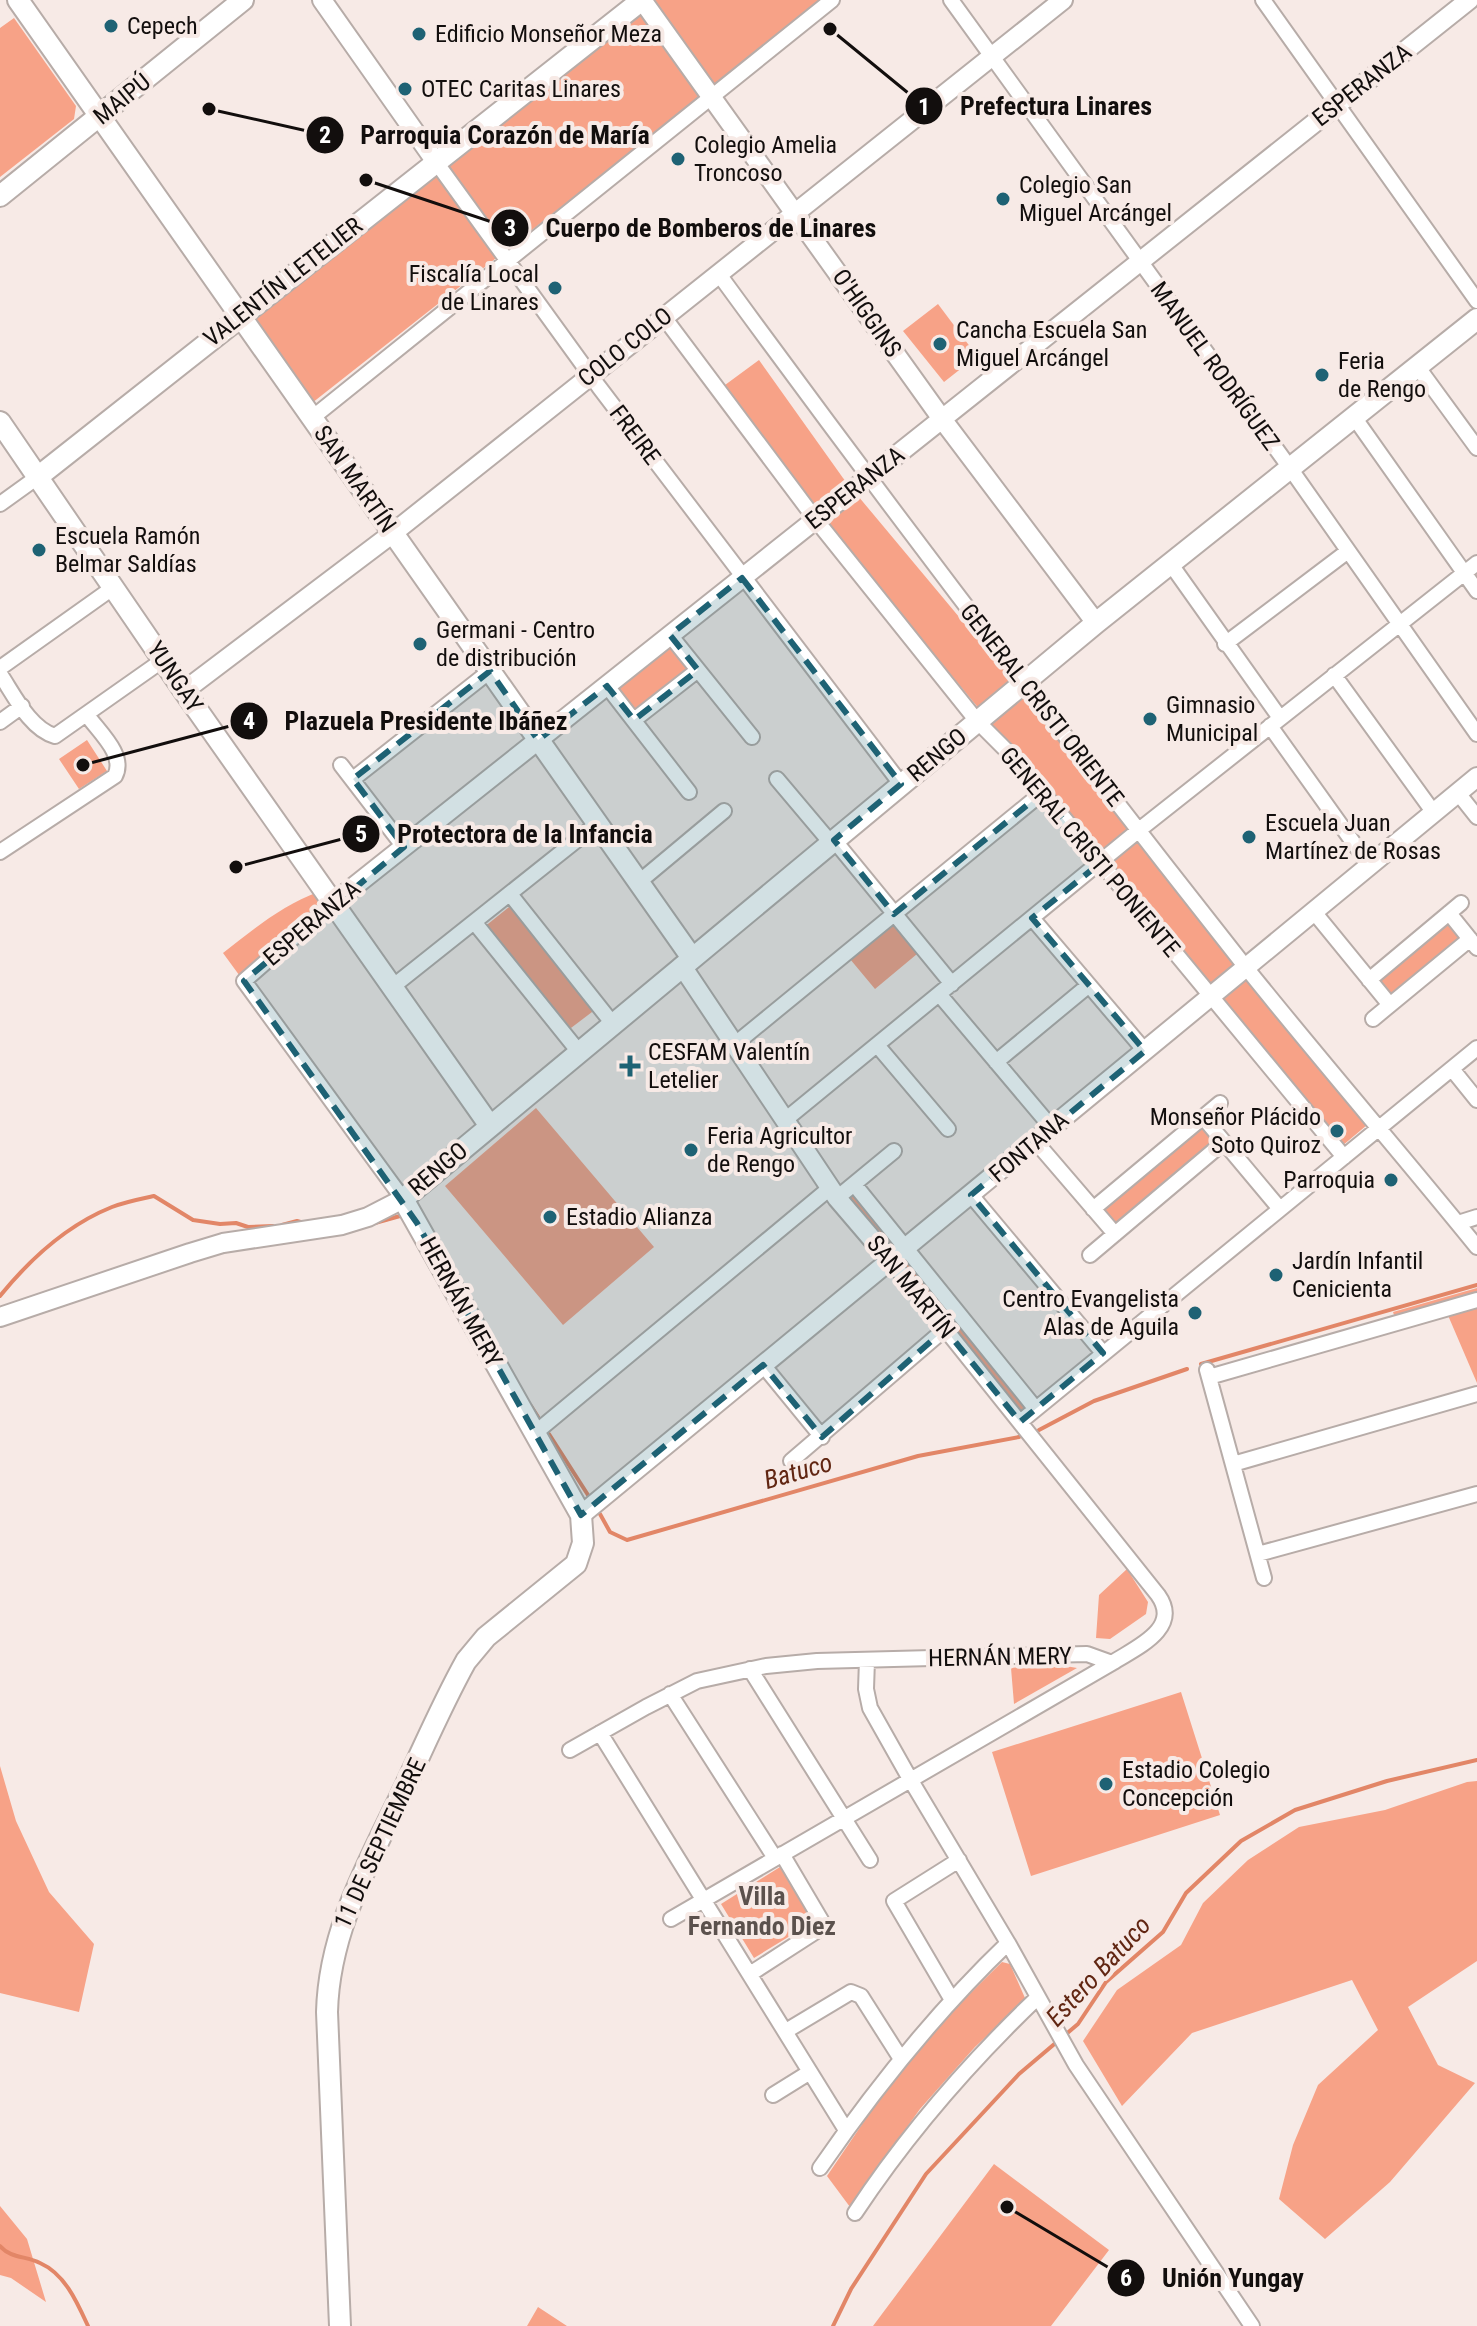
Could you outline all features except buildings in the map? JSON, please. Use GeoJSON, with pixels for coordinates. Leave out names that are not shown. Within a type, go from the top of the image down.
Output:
{"type":"FeatureCollection","features":[{"type":"Feature","properties":{"kind":"main road","name":"SAN MARTÍN"},"geometry":{"type":"LineString","coordinates":[[18,0],[639,882],[687,962]]}},
{"type":"Feature","properties":{"kind":"main road","name":"MAIPÚ"},"geometry":{"type":"LineString","coordinates":[[0,196],[243,0]]}},
{"type":"Feature","properties":{"kind":"main road","name":"VALENTÍN LETELIER"},"geometry":{"type":"LineString","coordinates":[[39,476],[642,0]]}},
{"type":"Feature","properties":{"kind":"main road","name":"RENGO"},"geometry":{"type":"LineString","coordinates":[[403,1199],[1096,623],[1477,319]]}},
{"type":"Feature","properties":{"kind":"main road","name":"YUNGAY"},"geometry":{"type":"LineString","coordinates":[[0,422],[332,904],[490,1126]]}},
{"type":"Feature","properties":{"kind":"main road","name":"HERNÁN MERY"},"geometry":{"type":"LineString","coordinates":[[403,1199],[581,1515]]}},
{"type":"Feature","properties":{"kind":"main road","name":"11 DE SEPTIEMBRE"},"geometry":{"type":"LineString","coordinates":[[340,2326],[327,2012],[329,1974],[337,1937],[358,1884],[466,1661],[486,1637],[576,1564],[583,1543],[581,1515]]}},
{"type":"Feature","properties":{"kind":"street","name":"FREIRE"},"geometry":{"type":"LineString","coordinates":[[322,0],[589,375],[901,784]]}},
{"type":"Feature","properties":{"kind":"street","name":"O'HIGGINS"},"geometry":{"type":"LineString","coordinates":[[642,0],[942,419],[1096,623]]}},
{"type":"Feature","properties":{"kind":"street"},"geometry":{"type":"LineString","coordinates":[[312,418],[832,0]]}},
{"type":"Feature","properties":{"kind":"street","name":"MANUEL RODRÍGUEZ"},"geometry":{"type":"LineString","coordinates":[[951,0],[1290,468],[1477,734]]}},
{"type":"Feature","properties":{"kind":"street","name":"COLO COLO"},"geometry":{"type":"LineString","coordinates":[[184,691],[393,533],[1063,0]]}},
{"type":"Feature","properties":{"kind":"street"},"geometry":{"type":"LineString","coordinates":[[1263,0],[1477,301]]}},
{"type":"Feature","properties":{"kind":"street","name":"ESPERANZA"},"geometry":{"type":"LineString","coordinates":[[244,981],[332,904],[1469,0]]}},
{"type":"Feature","properties":{"kind":"street","name":"GENERAL CRISTI ORIENTE"},"geometry":{"type":"LineString","coordinates":[[718,273],[1023,683],[1246,967],[1477,1247]]}},
{"type":"Feature","properties":{"kind":"street","name":"GENERAL CRISTI PONIENTE"},"geometry":{"type":"LineString","coordinates":[[663,316],[816,520],[977,721],[1015,759],[1344,1157]]}},
{"type":"Feature","properties":{"kind":"street"},"geometry":{"type":"LineString","coordinates":[[1417,366],[1477,448]]}},
{"type":"Feature","properties":{"kind":"street"},"geometry":{"type":"LineString","coordinates":[[1354,417],[1477,591]]}},
{"type":"Feature","properties":{"kind":"street"},"geometry":{"type":"LineString","coordinates":[[0,504],[39,476]]}},
{"type":"Feature","properties":{"kind":"street"},"geometry":{"type":"LineString","coordinates":[[1225,644],[1348,551]]}},
{"type":"Feature","properties":{"kind":"street"},"geometry":{"type":"LineString","coordinates":[[1170,563],[1370,866]]}},
{"type":"Feature","properties":{"kind":"street"},"geometry":{"type":"LineString","coordinates":[[785,1120],[1139,830],[1477,563]]}},
{"type":"Feature","properties":{"kind":"street"},"geometry":{"type":"LineString","coordinates":[[0,668],[114,587]]}},
{"type":"Feature","properties":{"kind":"street"},"geometry":{"type":"LineString","coordinates":[[670,635],[752,737]]}},
{"type":"Feature","properties":{"kind":"street"},"geometry":{"type":"LineString","coordinates":[[0,674],[43,733],[55,736],[163,660]]}},
{"type":"Feature","properties":{"kind":"street"},"geometry":{"type":"LineString","coordinates":[[634,720],[698,670]]}},
{"type":"Feature","properties":{"kind":"street"},"geometry":{"type":"LineString","coordinates":[[353,779],[490,671]]}},
{"type":"Feature","properties":{"kind":"street"},"geometry":{"type":"LineString","coordinates":[[1334,675],[1434,813]]}},
{"type":"Feature","properties":{"kind":"street"},"geometry":{"type":"LineString","coordinates":[[607,686],[689,792]]}},
{"type":"Feature","properties":{"kind":"street"},"geometry":{"type":"LineString","coordinates":[[0,722],[22,706]]}},
{"type":"Feature","properties":{"kind":"street"},"geometry":{"type":"LineString","coordinates":[[0,852],[115,776],[120,768],[118,759],[87,715]]}},
{"type":"Feature","properties":{"kind":"street"},"geometry":{"type":"LineString","coordinates":[[341,765],[404,847]]}},
{"type":"Feature","properties":{"kind":"street","name":"FONTANA"},"geometry":{"type":"LineString","coordinates":[[581,1515],[1477,777]]}},
{"type":"Feature","properties":{"kind":"street"},"geometry":{"type":"LineString","coordinates":[[777,779],[952,984]]}},
{"type":"Feature","properties":{"kind":"street"},"geometry":{"type":"LineString","coordinates":[[734,1045],[1042,793]]}},
{"type":"Feature","properties":{"kind":"street"},"geometry":{"type":"LineString","coordinates":[[1458,793],[1477,817]]}},
{"type":"Feature","properties":{"kind":"street"},"geometry":{"type":"LineString","coordinates":[[639,882],[724,811]]}},
{"type":"Feature","properties":{"kind":"street"},"geometry":{"type":"LineString","coordinates":[[391,988],[597,824]]}},
{"type":"Feature","properties":{"kind":"street"},"geometry":{"type":"LineString","coordinates":[[510,894],[613,1024]]}},
{"type":"Feature","properties":{"kind":"street"},"geometry":{"type":"LineString","coordinates":[[1369,980],[1455,908],[1473,944],[1373,1019]]}},
{"type":"Feature","properties":{"kind":"street"},"geometry":{"type":"LineString","coordinates":[[1314,912],[1390,1005]]}},
{"type":"Feature","properties":{"kind":"street"},"geometry":{"type":"LineString","coordinates":[[1032,918],[1145,1051]]}},
{"type":"Feature","properties":{"kind":"street"},"geometry":{"type":"LineString","coordinates":[[475,923],[579,1052]]}},
{"type":"Feature","properties":{"kind":"street","name":"SAN MARTÍN"},"geometry":{"type":"LineString","coordinates":[[687,962],[734,1045],[834,1193],[897,1254],[1035,1408]]}},
{"type":"Feature","properties":{"kind":"street","name":"HERNÁN MERY"},"geometry":{"type":"LineString","coordinates":[[244,981],[403,1199]]}},
{"type":"Feature","properties":{"kind":"street"},"geometry":{"type":"LineString","coordinates":[[996,1062],[1089,985]]}},
{"type":"Feature","properties":{"kind":"street"},"geometry":{"type":"LineString","coordinates":[[939,994],[1052,1128]]}},
{"type":"Feature","properties":{"kind":"street"},"geometry":{"type":"LineString","coordinates":[[877,1045],[948,1129]]}},
{"type":"Feature","properties":{"kind":"street"},"geometry":{"type":"LineString","coordinates":[[1020,1422],[1477,1048]]}},
{"type":"Feature","properties":{"kind":"street"},"geometry":{"type":"LineString","coordinates":[[1452,1069],[1477,1100]]}},
{"type":"Feature","properties":{"kind":"street"},"geometry":{"type":"LineString","coordinates":[[1093,1209],[1220,1103]]}},
{"type":"Feature","properties":{"kind":"street"},"geometry":{"type":"LineString","coordinates":[[1203,1117],[1280,1209]]}},
{"type":"Feature","properties":{"kind":"street"},"geometry":{"type":"LineString","coordinates":[[1036,1142],[1115,1234]]}},
{"type":"Feature","properties":{"kind":"street"},"geometry":{"type":"LineString","coordinates":[[1090,1255],[1224,1142]]}},
{"type":"Feature","properties":{"kind":"street"},"geometry":{"type":"LineString","coordinates":[[535,1433],[834,1193],[854,1184],[894,1151]]}},
{"type":"Feature","properties":{"kind":"street","name":"SAN MARTÍN"},"geometry":{"type":"LineString","coordinates":[[854,1184],[945,1329],[1158,1595],[1165,1612],[1159,1632],[1112,1663]]}},
{"type":"Feature","properties":{"kind":"street"},"geometry":{"type":"LineString","coordinates":[[971,1195],[1103,1353]]}},
{"type":"Feature","properties":{"kind":"street"},"geometry":{"type":"LineString","coordinates":[[0,1317],[223,1243],[342,1225],[368,1217],[403,1199]]}},
{"type":"Feature","properties":{"kind":"street"},"geometry":{"type":"LineString","coordinates":[[1458,1223],[1477,1217]]}},
{"type":"Feature","properties":{"kind":"street"},"geometry":{"type":"LineString","coordinates":[[1264,1578],[1208,1372],[1477,1300]]}},
{"type":"Feature","properties":{"kind":"street"},"geometry":{"type":"LineString","coordinates":[[791,1461],[945,1329]]}},
{"type":"Feature","properties":{"kind":"street"},"geometry":{"type":"LineString","coordinates":[[763,1365],[822,1437]]}},
{"type":"Feature","properties":{"kind":"street"},"geometry":{"type":"LineString","coordinates":[[1233,1464],[1477,1394]]}},
{"type":"Feature","properties":{"kind":"street"},"geometry":{"type":"LineString","coordinates":[[1258,1554],[1477,1494]]}},
{"type":"Feature","properties":{"kind":"street","name":"HERNÁN MERY"},"geometry":{"type":"LineString","coordinates":[[570,1750],[697,1681],[750,1669],[817,1661],[1087,1654],[1112,1663]]}},
{"type":"Feature","properties":{"kind":"street"},"geometry":{"type":"LineString","coordinates":[[867,1660],[866,1689],[870,1708],[910,1779],[1008,1943],[1076,2065],[1252,2326]]}},
{"type":"Feature","properties":{"kind":"street"},"geometry":{"type":"LineString","coordinates":[[671,1919],[1112,1663]]}},
{"type":"Feature","properties":{"kind":"street"},"geometry":{"type":"LineString","coordinates":[[750,1669],[870,1860]]}},
{"type":"Feature","properties":{"kind":"street"},"geometry":{"type":"LineString","coordinates":[[670,1694],[821,1920],[818,1930],[750,1974]]}},
{"type":"Feature","properties":{"kind":"street"},"geometry":{"type":"LineString","coordinates":[[600,1733],[846,2130]]}},
{"type":"Feature","properties":{"kind":"street"},"geometry":{"type":"LineString","coordinates":[[952,2000],[894,1901],[959,1860]]}},
{"type":"Feature","properties":{"kind":"street"},"geometry":{"type":"LineString","coordinates":[[820,2168],[901,2059],[952,2000],[1008,1943]]}},
{"type":"Feature","properties":{"kind":"street"},"geometry":{"type":"LineString","coordinates":[[786,2031],[851,1992],[861,1996],[901,2059]]}},
{"type":"Feature","properties":{"kind":"street"},"geometry":{"type":"LineString","coordinates":[[855,2213],[933,2107],[985,2049],[1037,1998]]}},
{"type":"Feature","properties":{"kind":"street"},"geometry":{"type":"LineString","coordinates":[[773,2095],[810,2072]]}},
{"type":"Feature","properties":{"kind":"highlighted area"},"geometry":{"type":"Polygon","coordinates":[[[742,578],[901,784],[834,840],[894,914],[1042,793],[1099,864],[1032,918],[1145,1051],[971,1195],[1103,1353],[1020,1422],[945,1329],[822,1437],[763,1365],[581,1515],[417,1223],[244,981],[404,847],[353,779],[490,671],[538,740],[607,686],[634,720],[698,670],[670,635],[742,578]]]}},
{"type":"Feature","properties":{"kind":"shaded area"},"geometry":{"type":"Polygon","coordinates":[[[656,0],[824,0],[312,403],[254,320],[656,0]]]}},
{"type":"Feature","properties":{"kind":"shaded area"},"geometry":{"type":"Polygon","coordinates":[[[14,18],[76,106],[74,119],[0,177],[0,28],[14,18]]]}},
{"type":"Feature","properties":{"kind":"shaded area","name":"Cancha Escuela San Miguel Arcángel"},"geometry":{"type":"Polygon","coordinates":[[[938,304],[977,356],[944,382],[903,331],[938,304]]]}},
{"type":"Feature","properties":{"kind":"shaded area"},"geometry":{"type":"Polygon","coordinates":[[[759,360],[843,478],[1015,684],[980,710],[811,505],[725,385],[759,360]]]}},
{"type":"Feature","properties":{"kind":"shaded area"},"geometry":{"type":"Polygon","coordinates":[[[670,638],[694,670],[635,716],[610,686],[670,638]]]}},
{"type":"Feature","properties":{"kind":"shaded area"},"geometry":{"type":"Polygon","coordinates":[[[1023,695],[1367,1125],[1342,1146],[990,722],[1023,695]]]}},
{"type":"Feature","properties":{"kind":"shaded area"},"geometry":{"type":"Polygon","coordinates":[[[87,740],[107,771],[79,789],[59,759],[87,740]]]}},
{"type":"Feature","properties":{"kind":"shaded area"},"geometry":{"type":"Polygon","coordinates":[[[318,892],[328,904],[242,979],[223,953],[280,911],[318,892]]]}},
{"type":"Feature","properties":{"kind":"shaded area"},"geometry":{"type":"Polygon","coordinates":[[[514,903],[596,1009],[567,1031],[483,928],[514,903]]]}},
{"type":"Feature","properties":{"kind":"shaded area"},"geometry":{"type":"Polygon","coordinates":[[[1449,919],[1463,939],[1391,999],[1375,979],[1449,919]]]}},
{"type":"Feature","properties":{"kind":"shaded area"},"geometry":{"type":"Polygon","coordinates":[[[892,924],[917,954],[875,989],[850,959],[892,924]]]}},
{"type":"Feature","properties":{"kind":"shaded area","name":"Estadio Alianza"},"geometry":{"type":"Polygon","coordinates":[[[536,1108],[654,1247],[563,1325],[445,1186],[536,1108]]]}},
{"type":"Feature","properties":{"kind":"shaded area"},"geometry":{"type":"Polygon","coordinates":[[[1203,1121],[1220,1142],[1115,1228],[1099,1208],[1203,1121]]]}},
{"type":"Feature","properties":{"kind":"shaded area"},"geometry":{"type":"Polygon","coordinates":[[[853,1190],[1029,1406],[1021,1414],[842,1198],[853,1190]]]}},
{"type":"Feature","properties":{"kind":"shaded area"},"geometry":{"type":"Polygon","coordinates":[[[1477,1288],[1477,1295],[1395,1318],[1393,1312],[1477,1288]]]}},
{"type":"Feature","properties":{"kind":"shaded area"},"geometry":{"type":"Polygon","coordinates":[[[1477,1306],[1477,1383],[1447,1313],[1477,1306]]]}},
{"type":"Feature","properties":{"kind":"shaded area"},"geometry":{"type":"Polygon","coordinates":[[[1127,1569],[1148,1602],[1146,1614],[1110,1639],[1096,1638],[1099,1595],[1127,1569]]]}},
{"type":"Feature","properties":{"kind":"shaded area"},"geometry":{"type":"Polygon","coordinates":[[[1054,1664],[1077,1668],[1014,1704],[1011,1668],[1054,1664]]]}},
{"type":"Feature","properties":{"kind":"shaded area","name":"Estadio Colegio Concepción"},"geometry":{"type":"Polygon","coordinates":[[[1181,1692],[1220,1815],[1031,1876],[992,1752],[1181,1692]]]}},
{"type":"Feature","properties":{"kind":"shaded area"},"geometry":{"type":"Polygon","coordinates":[[[0,1766],[16,1821],[49,1892],[94,1944],[79,2012],[0,1993],[0,1766]]]}},
{"type":"Feature","properties":{"kind":"shaded area"},"geometry":{"type":"Polygon","coordinates":[[[1477,1781],[1477,1961],[1408,2007],[1438,2065],[1475,2083],[1390,2182],[1325,2239],[1279,2199],[1293,2145],[1318,2085],[1378,2030],[1352,1980],[1192,2033],[1122,2106],[1083,2041],[1117,1990],[1181,1945],[1203,1903],[1248,1860],[1299,1827],[1385,1810],[1477,1781]]]}},
{"type":"Feature","properties":{"kind":"shaded area"},"geometry":{"type":"Polygon","coordinates":[[[780,1867],[810,1915],[808,1925],[754,1958],[721,1904],[780,1867]]]}},
{"type":"Feature","properties":{"kind":"shaded area"},"geometry":{"type":"Polygon","coordinates":[[[1002,1962],[1010,1964],[1025,1998],[975,2047],[920,2109],[850,2207],[827,2176],[888,2086],[937,2026],[1002,1962]]]}},
{"type":"Feature","properties":{"kind":"shaded area"},"geometry":{"type":"Polygon","coordinates":[[[994,2164],[1109,2250],[1051,2326],[873,2326],[994,2164]]]}},
{"type":"Feature","properties":{"kind":"shaded area"},"geometry":{"type":"Polygon","coordinates":[[[0,2206],[27,2239],[46,2302],[11,2278],[0,2275],[0,2206]]]}},
{"type":"Feature","properties":{"kind":"shaded area"},"geometry":{"type":"Polygon","coordinates":[[[538,2307],[567,2326],[527,2326],[538,2307]]]}},
{"type":"Feature","properties":{"kind":"waterway","name":"Batuco"},"geometry":{"type":"LineString","coordinates":[[0,1296],[37,1256],[65,1233],[95,1214],[133,1201],[154,1196],[193,1220],[236,1223],[248,1227],[273,1226]]}},
{"type":"Feature","properties":{"kind":"waterway","name":"Batuco"},"geometry":{"type":"LineString","coordinates":[[375,1223],[400,1216]]}},
{"type":"Feature","properties":{"kind":"waterway","name":"Batuco"},"geometry":{"type":"LineString","coordinates":[[282,1225],[297,1221],[304,1223]]}},
{"type":"Feature","properties":{"kind":"waterway","name":"Batuco"},"geometry":{"type":"LineString","coordinates":[[1201,1364],[1477,1285]]}},
{"type":"Feature","properties":{"kind":"waterway","name":"Batuco"},"geometry":{"type":"LineString","coordinates":[[1039,1430],[1094,1401],[1187,1369]]}},
{"type":"Feature","properties":{"kind":"waterway","name":"Batuco"},"geometry":{"type":"LineString","coordinates":[[531,1406],[538,1417]]}},
{"type":"Feature","properties":{"kind":"waterway","name":"Batuco"},"geometry":{"type":"LineString","coordinates":[[549,1434],[588,1495]]}},
{"type":"Feature","properties":{"kind":"waterway","name":"Batuco"},"geometry":{"type":"LineString","coordinates":[[600,1514],[610,1532],[627,1540],[918,1456],[1019,1437]]}},
{"type":"Feature","properties":{"kind":"waterway","name":"Estero Batuco"},"geometry":{"type":"LineString","coordinates":[[833,2326],[851,2289],[926,2174],[1019,2074],[1078,2024],[1106,1982],[1163,1932],[1186,1893],[1241,1841],[1295,1810],[1387,1781],[1477,1760]]}},
{"type":"Feature","properties":{"kind":"waterway","name":"Estero Batuco"},"geometry":{"type":"LineString","coordinates":[[0,2246],[13,2255],[40,2263],[56,2274],[69,2290],[88,2326]]}},
{"type":"Feature","properties":{"kind":"place","name":"Cepech"},"geometry":{"type":"Point","coordinates":[111,26]}},
{"type":"Feature","properties":{"kind":"place","name":"Prefectura Linares"},"geometry":{"type":"Point","coordinates":[830,29]}},
{"type":"Feature","properties":{"kind":"place","name":"Edificio Monseñor Meza"},"geometry":{"type":"Point","coordinates":[419,34]}},
{"type":"Feature","properties":{"kind":"place","name":"OTEC Caritas Linares"},"geometry":{"type":"Point","coordinates":[405,89]}},
{"type":"Feature","properties":{"kind":"place","name":"Parroquia Corazón de María"},"geometry":{"type":"Point","coordinates":[209,109]}},
{"type":"Feature","properties":{"kind":"place","name":"Colegio Amelia Troncoso"},"geometry":{"type":"Point","coordinates":[678,159]}},
{"type":"Feature","properties":{"kind":"place","name":"Cuerpo de Bomberos de Linares"},"geometry":{"type":"Point","coordinates":[366,180]}},
{"type":"Feature","properties":{"kind":"place","name":"Colegio San Miguel Arcángel"},"geometry":{"type":"Point","coordinates":[1003,199]}},
{"type":"Feature","properties":{"kind":"place","name":"Fiscalía Local de Linares"},"geometry":{"type":"Point","coordinates":[555,288]}},
{"type":"Feature","properties":{"kind":"place","name":"Cancha Escuela San Miguel Arcángel"},"geometry":{"type":"Point","coordinates":[940,344]}},
{"type":"Feature","properties":{"kind":"place","name":"Feria de Rengo"},"geometry":{"type":"Point","coordinates":[1322,375]}},
{"type":"Feature","properties":{"kind":"place","name":"Escuela Ramón Belmar Saldías"},"geometry":{"type":"Point","coordinates":[39,550]}},
{"type":"Feature","properties":{"kind":"place","name":"Germani - Centro de distribución"},"geometry":{"type":"Point","coordinates":[420,644]}},
{"type":"Feature","properties":{"kind":"place","name":"Gimnasio Municipal"},"geometry":{"type":"Point","coordinates":[1150,719]}},
{"type":"Feature","properties":{"kind":"place","name":"Plazuela Presidente Ibáñez"},"geometry":{"type":"Point","coordinates":[83,765]}},
{"type":"Feature","properties":{"kind":"place","name":"Escuela Juan Martínez de Rosas"},"geometry":{"type":"Point","coordinates":[1249,837]}},
{"type":"Feature","properties":{"kind":"place","name":"Protectora de la Infancia"},"geometry":{"type":"Point","coordinates":[236,867]}},
{"type":"Feature","properties":{"kind":"place","name":"CESFAM Valentín Letelier"},"geometry":{"type":"Point","coordinates":[630,1066]}},
{"type":"Feature","properties":{"kind":"place","name":"Monseñor Plácido Soto Quiroz"},"geometry":{"type":"Point","coordinates":[1337,1131]}},
{"type":"Feature","properties":{"kind":"place","name":"Feria Agricultor de Rengo"},"geometry":{"type":"Point","coordinates":[691,1150]}},
{"type":"Feature","properties":{"kind":"place","name":"Parroquia"},"geometry":{"type":"Point","coordinates":[1391,1180]}},
{"type":"Feature","properties":{"kind":"place","name":"Estadio Alianza"},"geometry":{"type":"Point","coordinates":[550,1217]}},
{"type":"Feature","properties":{"kind":"place","name":"Jardín Infantil Cenicienta"},"geometry":{"type":"Point","coordinates":[1276,1275]}},
{"type":"Feature","properties":{"kind":"place","name":"Centro Evangelista Alas de Aguila"},"geometry":{"type":"Point","coordinates":[1195,1313]}},
{"type":"Feature","properties":{"kind":"place","name":"Estadio Colegio Concepción"},"geometry":{"type":"Point","coordinates":[1106,1784]}},
{"type":"Feature","properties":{"kind":"place","name":"Unión Yungay"},"geometry":{"type":"Point","coordinates":[1007,2207]}},
{"type":"Feature","properties":{"kind":"district","name":"Villa Fernando Diez"},"geometry":{"type":"Point","coordinates":[762,1911]}}]}
